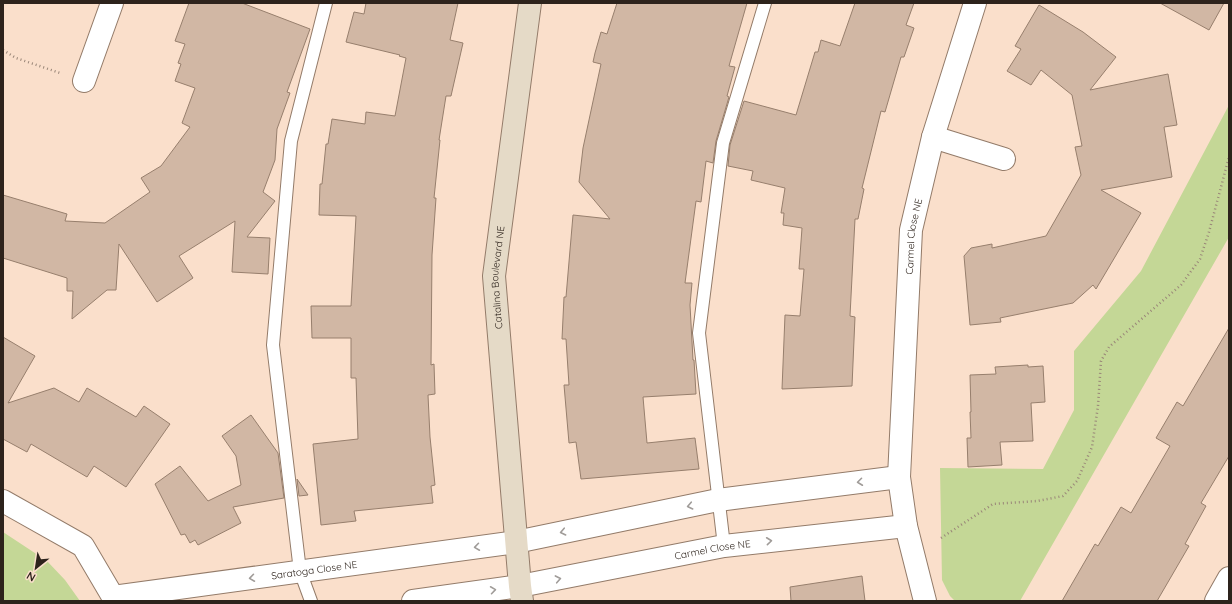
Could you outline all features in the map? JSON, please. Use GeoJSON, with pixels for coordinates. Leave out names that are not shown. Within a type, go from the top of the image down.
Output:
{"type":"FeatureCollection","features":[{"type":"Feature","properties":{"kind":"street"},"geometry":{"type":"LineString","coordinates":[[84,81],[112,3]]}},
{"type":"Feature","properties":{"kind":"street","name":"Catalina Boulevard NE"},"geometry":{"type":"LineString","coordinates":[[521,594],[494,276],[530,3]]}},
{"type":"Feature","properties":{"kind":"street","name":"Carmel Close NE"},"geometry":{"type":"LineString","coordinates":[[925,601],[906,526],[899,477],[911,230],[932,137],[974,3]]}},
{"type":"Feature","properties":{"kind":"street"},"geometry":{"type":"LineString","coordinates":[[932,137],[1004,159]]}},
{"type":"Feature","properties":{"kind":"street"},"geometry":{"type":"LineString","coordinates":[[516,542],[718,500],[899,477]]}},
{"type":"Feature","properties":{"kind":"street","name":"Saratoga Close NE"},"geometry":{"type":"LineString","coordinates":[[3,501],[83,546],[113,599],[300,571],[516,542]]}},
{"type":"Feature","properties":{"kind":"street","name":"Carmel Close NE"},"geometry":{"type":"LineString","coordinates":[[521,594],[724,546],[906,526]]}},
{"type":"Feature","properties":{"kind":"street"},"geometry":{"type":"LineString","coordinates":[[1216,601],[1229,578]]}},
{"type":"Feature","properties":{"kind":"street"},"geometry":{"type":"LineString","coordinates":[[413,601],[521,594]]}},
{"type":"Feature","properties":{"kind":"lane"},"geometry":{"type":"LineString","coordinates":[[310,601],[300,571],[273,345],[291,141],[326,3]]}},
{"type":"Feature","properties":{"kind":"lane"},"geometry":{"type":"LineString","coordinates":[[724,546],[699,333],[723,143],[765,3]]}},
{"type":"Feature","properties":{"kind":"path"},"geometry":{"type":"LineString","coordinates":[[3,50],[16,58],[84,81]]}},
{"type":"Feature","properties":{"kind":"path"},"geometry":{"type":"LineString","coordinates":[[941,538],[993,504],[1037,502],[1063,496],[1077,481],[1092,447],[1098,406],[1101,361],[1109,347],[1181,285],[1200,259],[1209,232],[1229,157]]}},
{"type":"Feature","properties":{"kind":"green space"},"geometry":{"type":"Polygon","coordinates":[[[1229,105],[1229,237],[1020,601],[955,601],[950,596],[942,580],[940,468],[1043,469],[1074,410],[1074,351],[1141,271],[1229,105]]]}},
{"type":"Feature","properties":{"kind":"green space"},"geometry":{"type":"Polygon","coordinates":[[[3,532],[47,561],[65,580],[80,601],[3,601],[3,532]]]}},
{"type":"Feature","properties":{"kind":"building"},"geometry":{"type":"Polygon","coordinates":[[[189,3],[242,3],[310,29],[287,92],[290,93],[277,129],[275,160],[263,192],[275,201],[247,237],[270,238],[268,274],[232,272],[235,221],[179,256],[193,278],[157,302],[119,244],[116,290],[107,290],[72,319],[73,291],[67,291],[67,278],[3,258],[3,195],[67,214],[65,221],[105,223],[150,192],[141,178],[161,166],[190,127],[182,123],[195,88],[175,81],[181,64],[178,63],[185,44],[175,41],[189,3]]]}},
{"type":"Feature","properties":{"kind":"building"},"geometry":{"type":"Polygon","coordinates":[[[366,3],[458,3],[450,40],[463,43],[451,96],[446,96],[439,140],[434,198],[436,198],[432,255],[431,365],[434,364],[435,394],[428,395],[430,437],[435,485],[431,486],[433,503],[354,511],[356,521],[321,525],[313,444],[358,439],[356,378],[351,378],[351,338],[312,338],[311,306],[351,306],[356,216],[319,215],[320,184],[322,184],[326,144],[328,144],[332,119],[365,124],[366,112],[395,116],[406,58],[399,56],[400,55],[346,42],[354,12],[364,14],[366,3]]]}},
{"type":"Feature","properties":{"kind":"building"},"geometry":{"type":"Polygon","coordinates":[[[617,3],[747,3],[729,66],[735,67],[727,96],[729,97],[716,141],[713,163],[706,161],[701,202],[696,201],[685,283],[692,283],[690,305],[696,394],[643,397],[647,443],[695,438],[699,469],[581,479],[576,442],[569,443],[564,385],[569,385],[566,339],[562,339],[564,297],[566,297],[573,215],[610,219],[579,182],[583,148],[601,64],[593,62],[601,32],[607,34],[617,3]]]}},
{"type":"Feature","properties":{"kind":"building"},"geometry":{"type":"Polygon","coordinates":[[[855,3],[914,3],[906,25],[914,28],[904,57],[901,57],[885,112],[881,111],[862,188],[864,189],[858,219],[855,219],[850,316],[855,317],[852,386],[782,389],[785,315],[800,316],[804,269],[799,269],[802,228],[783,225],[784,213],[781,213],[785,188],[751,180],[753,171],[728,166],[730,145],[744,101],[796,115],[815,52],[818,52],[821,40],[840,46],[855,3]]]}},
{"type":"Feature","properties":{"kind":"building"},"geometry":{"type":"Polygon","coordinates":[[[1160,3],[1224,3],[1209,30],[1160,3]]]}},
{"type":"Feature","properties":{"kind":"building"},"geometry":{"type":"Polygon","coordinates":[[[1039,5],[1083,32],[1116,57],[1090,90],[1168,74],[1177,125],[1164,127],[1172,177],[1101,190],[1141,213],[1096,289],[1093,285],[1073,303],[1000,318],[1001,322],[970,325],[964,256],[971,248],[992,244],[992,248],[1046,236],[1081,175],[1075,147],[1082,146],[1072,95],[1041,70],[1031,85],[1007,71],[1021,49],[1015,46],[1039,5]]]}},
{"type":"Feature","properties":{"kind":"building"},"geometry":{"type":"Polygon","coordinates":[[[1229,328],[1229,456],[1201,503],[1206,506],[1185,544],[1189,546],[1157,601],[1062,601],[1095,544],[1098,546],[1121,507],[1131,513],[1170,446],[1156,438],[1177,402],[1183,406],[1229,328]]]}},
{"type":"Feature","properties":{"kind":"building"},"geometry":{"type":"Polygon","coordinates":[[[3,337],[35,356],[8,403],[54,388],[79,402],[87,388],[136,417],[144,406],[170,424],[126,487],[94,466],[87,477],[31,444],[27,452],[3,439],[3,337]]]}},
{"type":"Feature","properties":{"kind":"building"},"geometry":{"type":"Polygon","coordinates":[[[1028,365],[1028,367],[1043,366],[1045,402],[1031,403],[1033,441],[1000,442],[1002,465],[968,467],[967,438],[971,438],[970,375],[996,374],[995,367],[1028,365]]]}},
{"type":"Feature","properties":{"kind":"building"},"geometry":{"type":"Polygon","coordinates":[[[251,415],[278,453],[284,498],[233,507],[241,523],[198,545],[195,540],[190,543],[185,534],[181,535],[155,484],[180,466],[208,501],[241,485],[236,456],[222,436],[251,415]]]}},
{"type":"Feature","properties":{"kind":"building"},"geometry":{"type":"Polygon","coordinates":[[[297,479],[308,495],[299,496],[297,479]]]}},
{"type":"Feature","properties":{"kind":"building"},"geometry":{"type":"Polygon","coordinates":[[[862,576],[865,601],[791,601],[790,587],[862,576]]]}}]}
